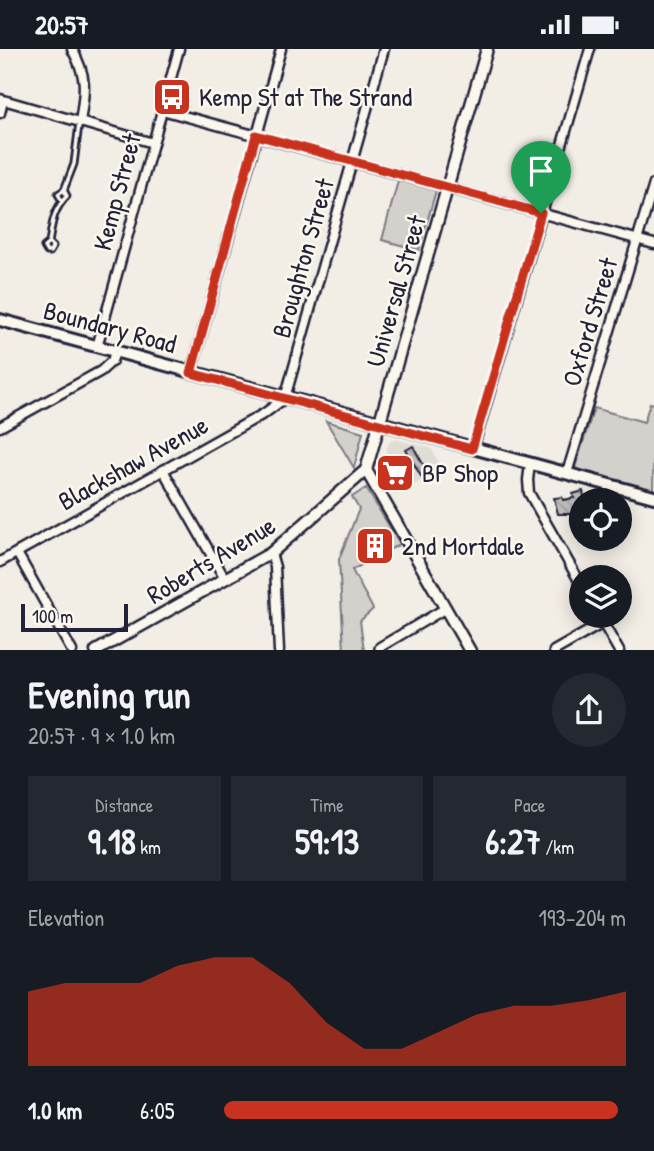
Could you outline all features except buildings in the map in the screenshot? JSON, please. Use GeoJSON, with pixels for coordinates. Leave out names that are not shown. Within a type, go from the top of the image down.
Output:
{"type":"FeatureCollection","features":[{"type":"Feature","properties":{"kind":"main road","name":"Boundary Road"},"geometry":{"type":"LineString","coordinates":[[0,320],[654,497]]}},
{"type":"Feature","properties":{"kind":"street"},"geometry":{"type":"LineString","coordinates":[[72,49],[86,86],[80,122]]}},
{"type":"Feature","properties":{"kind":"street","name":"Kemp Street"},"geometry":{"type":"LineString","coordinates":[[97,347],[179,49]]}},
{"type":"Feature","properties":{"kind":"street"},"geometry":{"type":"LineString","coordinates":[[191,373],[281,49]]}},
{"type":"Feature","properties":{"kind":"street","name":"Broughton Street"},"geometry":{"type":"LineString","coordinates":[[285,398],[384,49]]}},
{"type":"Feature","properties":{"kind":"street","name":"Universal Street"},"geometry":{"type":"LineString","coordinates":[[380,424],[487,49]]}},
{"type":"Feature","properties":{"kind":"street"},"geometry":{"type":"LineString","coordinates":[[472,449],[590,49]]}},
{"type":"Feature","properties":{"kind":"street"},"geometry":{"type":"LineString","coordinates":[[0,113],[2,100],[153,143]]}},
{"type":"Feature","properties":{"kind":"street"},"geometry":{"type":"LineString","coordinates":[[162,110],[654,244]]}},
{"type":"Feature","properties":{"kind":"street","name":"Oxford Street"},"geometry":{"type":"LineString","coordinates":[[566,473],[654,184]]}},
{"type":"Feature","properties":{"kind":"street"},"geometry":{"type":"LineString","coordinates":[[0,427],[101,371],[112,361],[115,352]]}},
{"type":"Feature","properties":{"kind":"street","name":"Blackshaw Avenue"},"geometry":{"type":"LineString","coordinates":[[0,562],[265,413],[285,398]]}},
{"type":"Feature","properties":{"kind":"street"},"geometry":{"type":"LineString","coordinates":[[380,424],[366,470],[470,650]]}},
{"type":"Feature","properties":{"kind":"street"},"geometry":{"type":"LineString","coordinates":[[530,464],[529,493],[570,565]]}},
{"type":"Feature","properties":{"kind":"street"},"geometry":{"type":"LineString","coordinates":[[163,470],[225,579]]}},
{"type":"Feature","properties":{"kind":"street","name":"Roberts Avenue"},"geometry":{"type":"LineString","coordinates":[[96,650],[115,646],[271,553],[366,470]]}},
{"type":"Feature","properties":{"kind":"street"},"geometry":{"type":"LineString","coordinates":[[17,553],[72,650]]}},
{"type":"Feature","properties":{"kind":"street"},"geometry":{"type":"LineString","coordinates":[[271,553],[275,567],[279,650]]}},
{"type":"Feature","properties":{"kind":"street"},"geometry":{"type":"LineString","coordinates":[[379,650],[446,608]]}},
{"type":"Feature","properties":{"kind":"street"},"geometry":{"type":"LineString","coordinates":[[554,650],[587,628]]}},
{"type":"Feature","properties":{"kind":"street"},"geometry":{"type":"LineString","coordinates":[[606,628],[619,650]]}},
{"type":"Feature","properties":{"kind":"lane"},"geometry":{"type":"LineString","coordinates":[[49,243],[52,218],[62,201],[58,194],[64,190],[74,165],[80,122]]}},
{"type":"Feature","properties":{"kind":"shaded area"},"geometry":{"type":"Polygon","coordinates":[[[399,177],[437,187],[419,250],[382,240],[399,177]]]}},
{"type":"Feature","properties":{"kind":"shaded area"},"geometry":{"type":"Polygon","coordinates":[[[650,403],[654,404],[653,492],[574,471],[594,408],[644,422],[650,403]]]}},
{"type":"Feature","properties":{"kind":"shaded area"},"geometry":{"type":"Polygon","coordinates":[[[326,421],[363,432],[354,468],[326,421]]]}},
{"type":"Feature","properties":{"kind":"shaded area"},"geometry":{"type":"Polygon","coordinates":[[[394,439],[431,448],[442,469],[396,495],[381,469],[389,442],[394,439]]]}},
{"type":"Feature","properties":{"kind":"shaded area"},"geometry":{"type":"Polygon","coordinates":[[[366,488],[400,544],[352,570],[373,609],[360,621],[364,650],[344,650],[339,559],[359,509],[352,497],[366,488]]]}},
{"type":"Feature","properties":{"kind":"place","name":"Kemp St at The Strand"},"geometry":{"type":"Point","coordinates":[172,97]}},
{"type":"Feature","properties":{"kind":"place","name":"BP Shop"},"geometry":{"type":"Point","coordinates":[395,473]}},
{"type":"Feature","properties":{"kind":"place","name":"2nd Mortdale"},"geometry":{"type":"Point","coordinates":[375,546]}},
{"type":"Feature","properties":{"kind":"route"},"geometry":{"type":"LineString","coordinates":[[256,135],[541,213],[472,449],[191,373],[256,135]]}}]}
